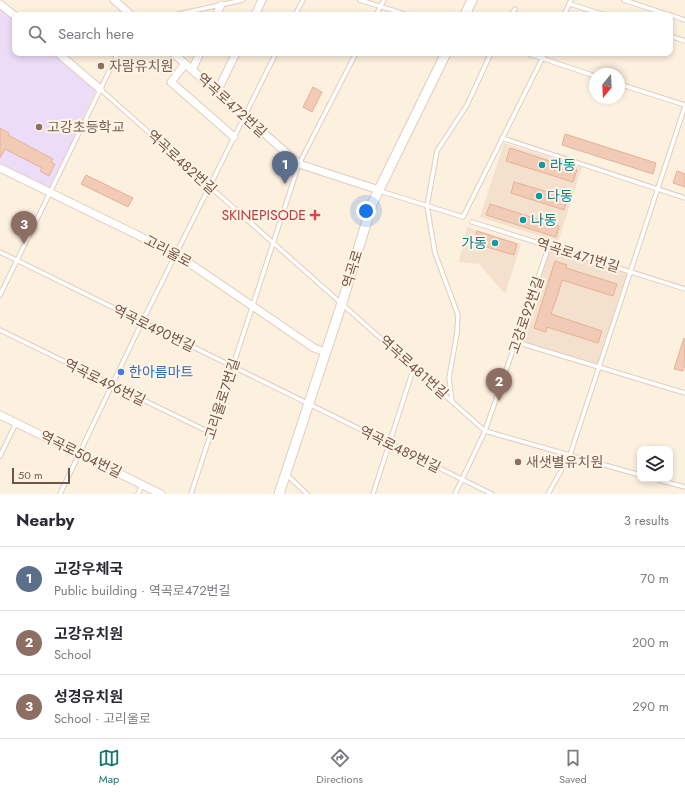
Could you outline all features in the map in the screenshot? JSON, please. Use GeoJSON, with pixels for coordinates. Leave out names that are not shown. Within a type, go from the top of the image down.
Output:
{"type":"FeatureCollection","features":[{"type":"Feature","properties":{"kind":"street"},"geometry":{"type":"LineString","coordinates":[[114,0],[128,12]]}},
{"type":"Feature","properties":{"kind":"street"},"geometry":{"type":"LineString","coordinates":[[256,12],[262,0]]}},
{"type":"Feature","properties":{"kind":"street"},"geometry":{"type":"LineString","coordinates":[[466,12],[472,0]]}},
{"type":"Feature","properties":{"kind":"street"},"geometry":{"type":"LineString","coordinates":[[0,4],[12,14]]}},
{"type":"Feature","properties":{"kind":"street"},"geometry":{"type":"LineString","coordinates":[[218,12],[221,5]]}},
{"type":"Feature","properties":{"kind":"street","name":"역곡로482번길"},"geometry":{"type":"LineString","coordinates":[[62,56],[100,89]]}},
{"type":"Feature","properties":{"kind":"street","name":"역곡로472번길"},"geometry":{"type":"LineString","coordinates":[[176,56],[299,164],[379,190]]}},
{"type":"Feature","properties":{"kind":"street"},"geometry":{"type":"LineString","coordinates":[[192,70],[199,56]]}},
{"type":"Feature","properties":{"kind":"street"},"geometry":{"type":"LineString","coordinates":[[218,92],[235,56]]}},
{"type":"Feature","properties":{"kind":"street","name":"역곡로"},"geometry":{"type":"LineString","coordinates":[[279,494],[342,303],[372,204],[445,56]]}},
{"type":"Feature","properties":{"kind":"street"},"geometry":{"type":"LineString","coordinates":[[185,64],[171,82],[234,137]]}},
{"type":"Feature","properties":{"kind":"street","name":"고리울로"},"geometry":{"type":"LineString","coordinates":[[0,168],[176,254],[252,304],[314,348],[325,352]]}},
{"type":"Feature","properties":{"kind":"street","name":"역곡로504번길"},"geometry":{"type":"LineString","coordinates":[[0,415],[161,494]]}},
{"type":"Feature","properties":{"kind":"lane"},"geometry":{"type":"LineString","coordinates":[[188,12],[243,0]]}},
{"type":"Feature","properties":{"kind":"lane"},"geometry":{"type":"LineString","coordinates":[[297,12],[303,0]]}},
{"type":"Feature","properties":{"kind":"lane"},"geometry":{"type":"LineString","coordinates":[[360,0],[399,12]]}},
{"type":"Feature","properties":{"kind":"lane"},"geometry":{"type":"LineString","coordinates":[[378,12],[384,0]]}},
{"type":"Feature","properties":{"kind":"lane"},"geometry":{"type":"LineString","coordinates":[[624,0],[661,12]]}},
{"type":"Feature","properties":{"kind":"lane"},"geometry":{"type":"LineString","coordinates":[[566,12],[571,2],[597,12]]}},
{"type":"Feature","properties":{"kind":"lane"},"geometry":{"type":"LineString","coordinates":[[512,12],[514,8]]}},
{"type":"Feature","properties":{"kind":"lane"},"geometry":{"type":"LineString","coordinates":[[673,16],[685,20]]}},
{"type":"Feature","properties":{"kind":"lane"},"geometry":{"type":"LineString","coordinates":[[673,37],[685,41]]}},
{"type":"Feature","properties":{"kind":"lane"},"geometry":{"type":"LineString","coordinates":[[0,295],[116,56]]}},
{"type":"Feature","properties":{"kind":"lane"},"geometry":{"type":"LineString","coordinates":[[60,494],[142,322],[274,56]]}},
{"type":"Feature","properties":{"kind":"lane","name":"고리울로7번길"},"geometry":{"type":"LineString","coordinates":[[192,494],[232,365],[299,164],[354,56]]}},
{"type":"Feature","properties":{"kind":"lane"},"geometry":{"type":"LineString","coordinates":[[452,401],[449,378],[457,333],[458,315],[434,253],[427,206],[437,151],[466,105],[490,56]]}},
{"type":"Feature","properties":{"kind":"lane"},"geometry":{"type":"LineString","coordinates":[[536,56],[589,74]]}},
{"type":"Feature","properties":{"kind":"lane"},"geometry":{"type":"LineString","coordinates":[[379,190],[464,217],[542,58]]}},
{"type":"Feature","properties":{"kind":"lane"},"geometry":{"type":"LineString","coordinates":[[548,494],[570,455],[685,106],[625,86]]}},
{"type":"Feature","properties":{"kind":"lane","name":"역곡로482번길"},"geometry":{"type":"LineString","coordinates":[[100,89],[342,303]]}},
{"type":"Feature","properties":{"kind":"lane"},"geometry":{"type":"LineString","coordinates":[[502,138],[685,198]]}},
{"type":"Feature","properties":{"kind":"lane","name":"역곡로471번길"},"geometry":{"type":"LineString","coordinates":[[472,222],[685,288]]}},
{"type":"Feature","properties":{"kind":"lane","name":"고강로92번길"},"geometry":{"type":"LineString","coordinates":[[456,494],[485,431],[550,246]]}},
{"type":"Feature","properties":{"kind":"lane","name":"역곡로490번길"},"geometry":{"type":"LineString","coordinates":[[0,252],[308,403]]}},
{"type":"Feature","properties":{"kind":"lane","name":"역곡로481번길"},"geometry":{"type":"LineString","coordinates":[[342,303],[485,431]]}},
{"type":"Feature","properties":{"kind":"lane","name":"역곡로496번길"},"geometry":{"type":"LineString","coordinates":[[0,330],[211,433]]}},
{"type":"Feature","properties":{"kind":"lane"},"geometry":{"type":"LineString","coordinates":[[516,342],[685,393]]}},
{"type":"Feature","properties":{"kind":"lane"},"geometry":{"type":"LineString","coordinates":[[373,494],[414,367]]}},
{"type":"Feature","properties":{"kind":"lane","name":"역곡로489번길"},"geometry":{"type":"LineString","coordinates":[[308,403],[492,494]]}},
{"type":"Feature","properties":{"kind":"lane"},"geometry":{"type":"LineString","coordinates":[[0,456],[16,423]]}},
{"type":"Feature","properties":{"kind":"lane"},"geometry":{"type":"LineString","coordinates":[[485,431],[637,474]]}},
{"type":"Feature","properties":{"kind":"lane"},"geometry":{"type":"LineString","coordinates":[[286,473],[307,494]]}},
{"type":"Feature","properties":{"kind":"lane"},"geometry":{"type":"LineString","coordinates":[[666,482],[685,487]]}},
{"type":"Feature","properties":{"kind":"lane"},"geometry":{"type":"LineString","coordinates":[[138,494],[142,485]]}},
{"type":"Feature","properties":{"kind":"shaded area","name":"고강초등학교"},"geometry":{"type":"Polygon","coordinates":[[[0,7],[12,17],[12,56],[56,56],[96,90],[50,189],[0,165],[0,7]]]}},
{"type":"Feature","properties":{"kind":"shaded area"},"geometry":{"type":"Polygon","coordinates":[[[504,143],[582,167],[558,242],[480,217],[504,143]]]}},
{"type":"Feature","properties":{"kind":"shaded area"},"geometry":{"type":"Polygon","coordinates":[[[467,227],[521,244],[505,294],[479,264],[459,262],[467,227]]]}},
{"type":"Feature","properties":{"kind":"shaded area"},"geometry":{"type":"Polygon","coordinates":[[[550,248],[629,272],[599,365],[518,340],[550,248]]]}},
{"type":"Feature","properties":{"kind":"building"},"geometry":{"type":"Polygon","coordinates":[[[313,87],[322,92],[312,112],[303,107],[313,87]]]}},
{"type":"Feature","properties":{"kind":"building"},"geometry":{"type":"Polygon","coordinates":[[[0,128],[9,133],[8,135],[53,159],[51,162],[55,164],[49,176],[40,171],[42,168],[5,149],[0,158],[0,128]]]}},
{"type":"Feature","properties":{"kind":"building"},"geometry":{"type":"Polygon","coordinates":[[[565,134],[656,163],[653,174],[562,145],[565,134]]]}},
{"type":"Feature","properties":{"kind":"building","name":"라동"},"geometry":{"type":"Polygon","coordinates":[[[510,148],[577,170],[573,182],[506,161],[510,148]]]}},
{"type":"Feature","properties":{"kind":"building"},"geometry":{"type":"Polygon","coordinates":[[[677,171],[685,174],[685,187],[673,183],[677,171]]]}},
{"type":"Feature","properties":{"kind":"building"},"geometry":{"type":"Polygon","coordinates":[[[86,175],[133,198],[128,207],[81,184],[86,175]]]}},
{"type":"Feature","properties":{"kind":"building","name":"다동"},"geometry":{"type":"Polygon","coordinates":[[[514,182],[568,198],[564,210],[511,193],[514,182]]]}},
{"type":"Feature","properties":{"kind":"building","name":"나동"},"geometry":{"type":"Polygon","coordinates":[[[490,204],[559,226],[556,237],[486,215],[490,204]]]}},
{"type":"Feature","properties":{"kind":"building","name":"가동"},"geometry":{"type":"Polygon","coordinates":[[[477,231],[517,244],[514,255],[473,243],[477,231]]]}},
{"type":"Feature","properties":{"kind":"building"},"geometry":{"type":"Polygon","coordinates":[[[555,261],[567,265],[566,268],[617,284],[613,296],[562,280],[551,314],[602,331],[598,343],[547,327],[546,332],[534,328],[555,261]]]}},
{"type":"Feature","properties":{"kind":"building"},"geometry":{"type":"Polygon","coordinates":[[[684,338],[685,366],[683,371],[674,369],[684,338]]]}},
{"type":"Feature","properties":{"kind":"place","name":"자람유치원"},"geometry":{"type":"Point","coordinates":[101,66]}},
{"type":"Feature","properties":{"kind":"place","name":"고강초등학교"},"geometry":{"type":"Point","coordinates":[39,127]}},
{"type":"Feature","properties":{"kind":"place","name":"라동"},"geometry":{"type":"Point","coordinates":[542,165]}},
{"type":"Feature","properties":{"kind":"place","name":"고강우체국"},"geometry":{"type":"Point","coordinates":[285,184]}},
{"type":"Feature","properties":{"kind":"place","name":"다동"},"geometry":{"type":"Point","coordinates":[539,196]}},
{"type":"Feature","properties":{"kind":"place","name":"SKINEPISODE"},"geometry":{"type":"Point","coordinates":[315,215]}},
{"type":"Feature","properties":{"kind":"place","name":"나동"},"geometry":{"type":"Point","coordinates":[523,220]}},
{"type":"Feature","properties":{"kind":"place","name":"가동"},"geometry":{"type":"Point","coordinates":[495,243]}},
{"type":"Feature","properties":{"kind":"place","name":"성경유치원"},"geometry":{"type":"Point","coordinates":[24,244]}},
{"type":"Feature","properties":{"kind":"place","name":"한아름마트"},"geometry":{"type":"Point","coordinates":[121,372]}},
{"type":"Feature","properties":{"kind":"place","name":"고강유치원"},"geometry":{"type":"Point","coordinates":[499,401]}},
{"type":"Feature","properties":{"kind":"place","name":"새샛별유치원"},"geometry":{"type":"Point","coordinates":[518,462]}}]}
